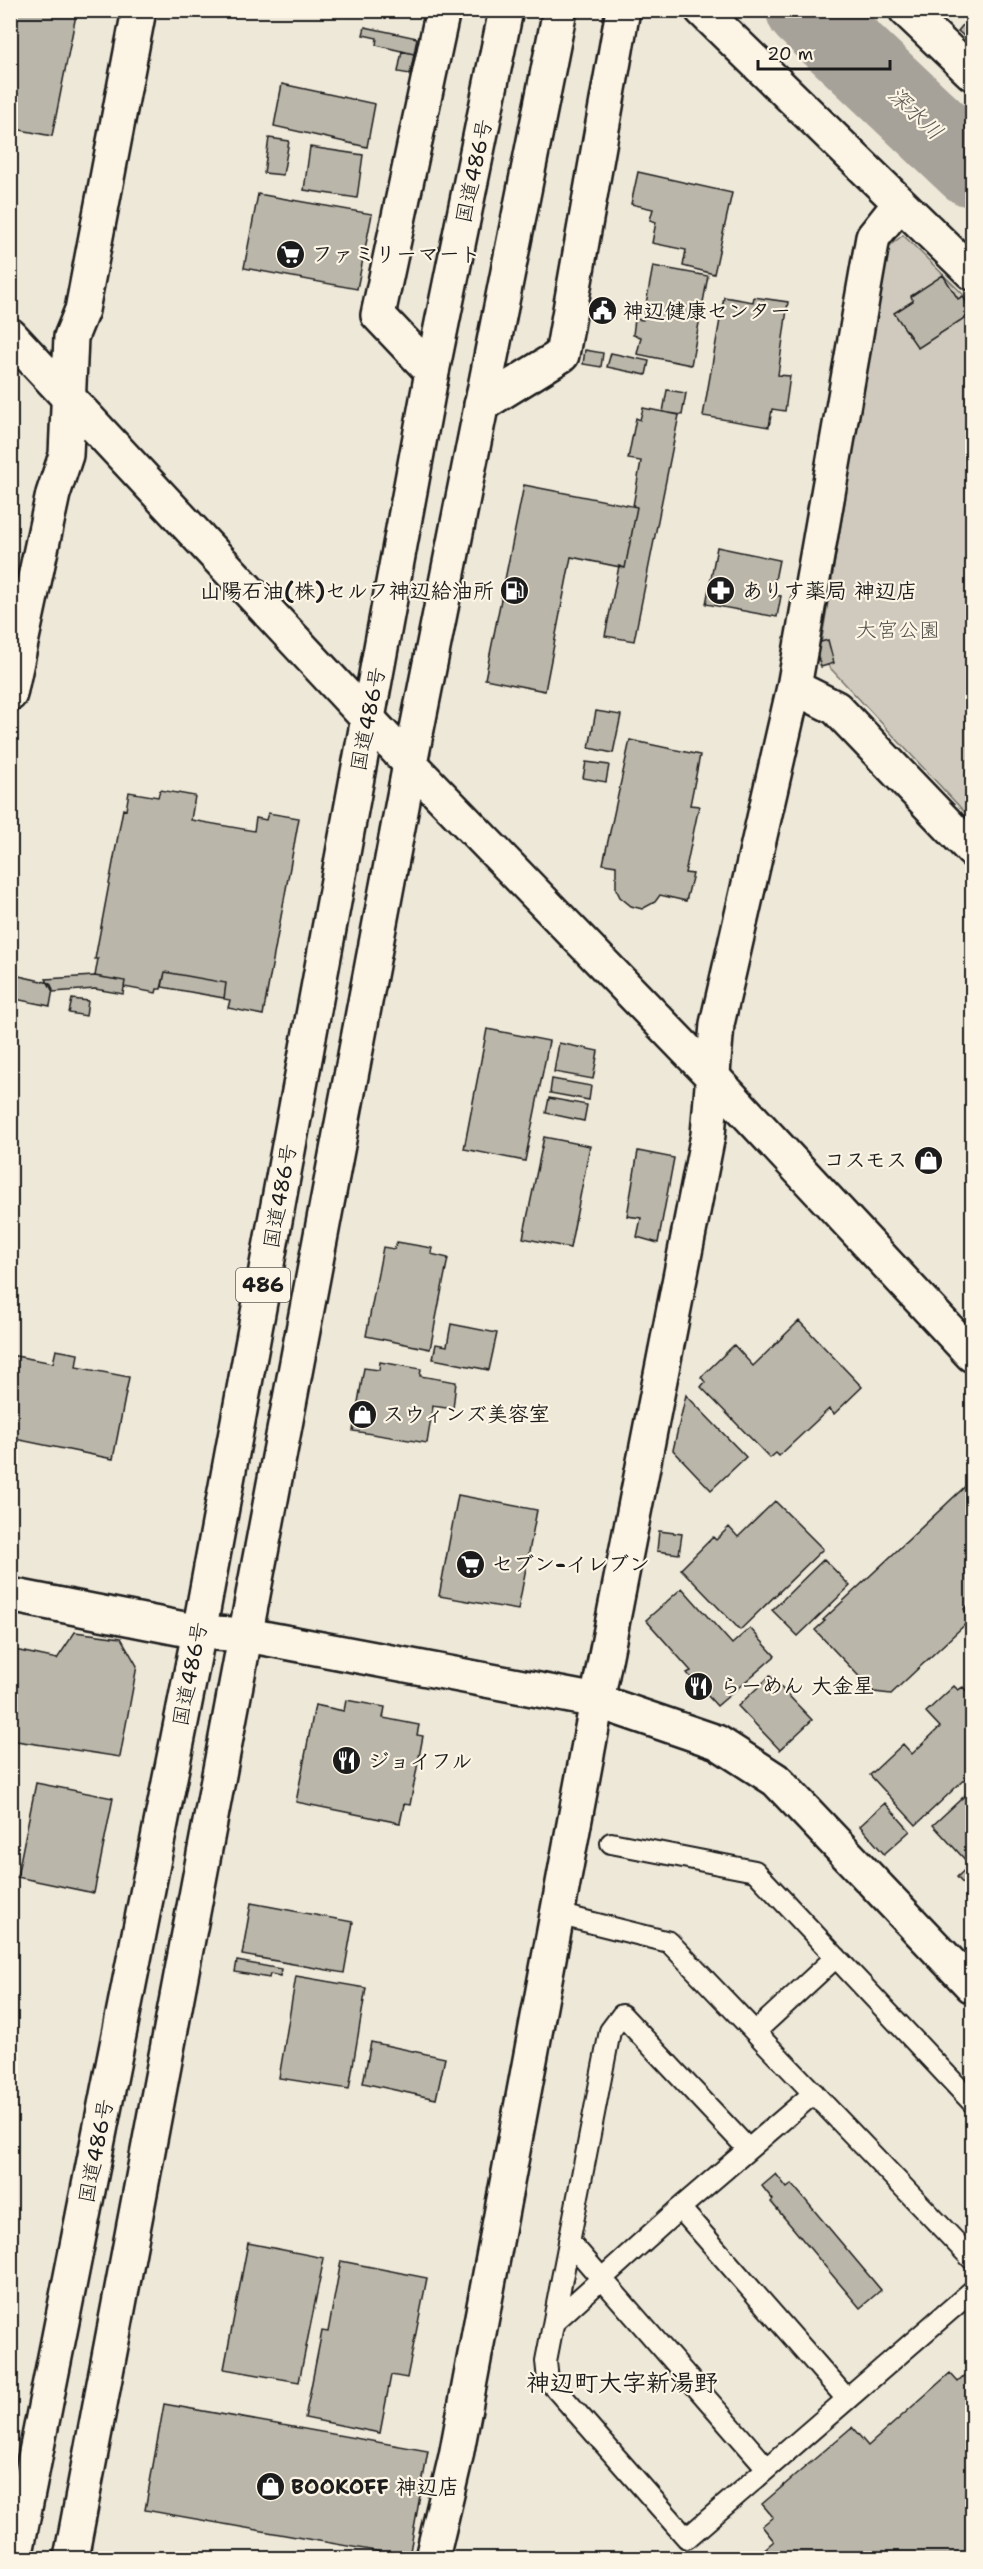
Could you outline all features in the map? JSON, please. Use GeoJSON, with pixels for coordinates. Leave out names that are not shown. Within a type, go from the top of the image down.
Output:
{"type":"FeatureCollection","features":[{"type":"Feature","properties":{"kind":"main road"},"geometry":{"type":"LineString","coordinates":[[10,694],[52,494],[66,455],[71,337],[82,310],[139,10]]}},
{"type":"Feature","properties":{"kind":"main road"},"geometry":{"type":"LineString","coordinates":[[432,372],[378,315],[443,10]]}},
{"type":"Feature","properties":{"kind":"main road","name":"国道486号"},"geometry":{"type":"LineString","coordinates":[[15,2559],[199,1632],[432,372],[506,10]]}},
{"type":"Feature","properties":{"kind":"main road","name":"486"},"geometry":{"type":"LineString","coordinates":[[72,2559],[410,764],[560,10]]}},
{"type":"Feature","properties":{"kind":"main road"},"geometry":{"type":"LineString","coordinates":[[481,405],[562,355],[623,10]]}},
{"type":"Feature","properties":{"kind":"main road"},"geometry":{"type":"LineString","coordinates":[[702,10],[972,273]]}},
{"type":"Feature","properties":{"kind":"main road"},"geometry":{"type":"LineString","coordinates":[[906,10],[972,73]]}},
{"type":"Feature","properties":{"kind":"main road"},"geometry":{"type":"LineString","coordinates":[[432,2559],[456,2456],[597,1701],[708,1135],[711,1075],[717,1024],[794,687],[873,237],[900,202]]}},
{"type":"Feature","properties":{"kind":"main road"},"geometry":{"type":"LineString","coordinates":[[10,335],[410,764],[711,1075],[972,1356]]}},
{"type":"Feature","properties":{"kind":"main road"},"geometry":{"type":"LineString","coordinates":[[794,687],[836,708],[972,850]]}},
{"type":"Feature","properties":{"kind":"main road"},"geometry":{"type":"LineString","coordinates":[[10,1594],[199,1632],[247,1635],[597,1701],[717,1742],[776,1780],[972,1986]]}},
{"type":"Feature","properties":{"kind":"lane"},"geometry":{"type":"LineString","coordinates":[[611,1843],[755,1871],[972,2102]]}},
{"type":"Feature","properties":{"kind":"lane"},"geometry":{"type":"LineString","coordinates":[[557,1914],[669,1942],[972,2259]]}},
{"type":"Feature","properties":{"kind":"lane"},"geometry":{"type":"LineString","coordinates":[[755,2032],[836,1958]]}},
{"type":"Feature","properties":{"kind":"lane"},"geometry":{"type":"LineString","coordinates":[[748,2149],[622,2015],[610,2031],[546,2361],[548,2380],[687,2538],[972,2290]]}},
{"type":"Feature","properties":{"kind":"lane"},"geometry":{"type":"LineString","coordinates":[[554,2322],[680,2208],[814,2093]]}},
{"type":"Feature","properties":{"kind":"lane"},"geometry":{"type":"LineString","coordinates":[[680,2208],[847,2399]]}},
{"type":"Feature","properties":{"kind":"lane"},"geometry":{"type":"LineString","coordinates":[[569,2241],[767,2469]]}},
{"type":"Feature","properties":{"kind":"green space","name":"大宮公園"},"geometry":{"type":"Polygon","coordinates":[[[903,235],[972,303],[972,820],[819,656],[887,248],[903,235]]]}},
{"type":"Feature","properties":{"kind":"building"},"geometry":{"type":"Polygon","coordinates":[[[15,10],[77,10],[52,136],[10,128],[10,34],[15,10]]]}},
{"type":"Feature","properties":{"kind":"building"},"geometry":{"type":"Polygon","coordinates":[[[361,10],[384,10],[383,15],[361,10]]]}},
{"type":"Feature","properties":{"kind":"building"},"geometry":{"type":"Polygon","coordinates":[[[972,14],[972,43],[958,31],[972,14]]]}},
{"type":"Feature","properties":{"kind":"building"},"geometry":{"type":"Polygon","coordinates":[[[365,27],[417,38],[414,54],[376,45],[377,38],[363,35],[365,27]]]}},
{"type":"Feature","properties":{"kind":"building"},"geometry":{"type":"Polygon","coordinates":[[[402,51],[414,54],[410,74],[398,72],[402,51]]]}},
{"type":"Feature","properties":{"kind":"building"},"geometry":{"type":"Polygon","coordinates":[[[282,84],[375,104],[367,147],[274,126],[282,84]]]}},
{"type":"Feature","properties":{"kind":"building"},"geometry":{"type":"Polygon","coordinates":[[[269,138],[289,141],[283,175],[264,173],[269,138]]]}},
{"type":"Feature","properties":{"kind":"building"},"geometry":{"type":"Polygon","coordinates":[[[310,147],[363,155],[357,198],[304,190],[310,147]]]}},
{"type":"Feature","properties":{"kind":"building"},"geometry":{"type":"Polygon","coordinates":[[[638,172],[732,193],[714,274],[683,266],[686,250],[652,243],[656,222],[650,220],[653,209],[631,204],[638,172]]]}},
{"type":"Feature","properties":{"kind":"building"},"geometry":{"type":"Polygon","coordinates":[[[258,194],[372,214],[357,289],[244,268],[258,194]]]}},
{"type":"Feature","properties":{"kind":"building"},"geometry":{"type":"Polygon","coordinates":[[[653,266],[708,276],[691,365],[637,354],[641,337],[633,335],[635,319],[643,320],[653,266]]]}},
{"type":"Feature","properties":{"kind":"building"},"geometry":{"type":"Polygon","coordinates":[[[943,275],[958,299],[963,296],[972,313],[918,348],[894,313],[913,301],[911,296],[943,275]]]}},
{"type":"Feature","properties":{"kind":"building"},"geometry":{"type":"Polygon","coordinates":[[[724,297],[753,302],[754,297],[788,302],[778,375],[790,376],[785,411],[772,409],[769,427],[703,416],[724,297]]]}},
{"type":"Feature","properties":{"kind":"building"},"geometry":{"type":"Polygon","coordinates":[[[585,350],[603,353],[601,367],[583,364],[585,350]]]}},
{"type":"Feature","properties":{"kind":"building"},"geometry":{"type":"Polygon","coordinates":[[[611,353],[649,361],[646,375],[607,367],[611,353]]]}},
{"type":"Feature","properties":{"kind":"building"},"geometry":{"type":"Polygon","coordinates":[[[667,390],[686,393],[682,415],[663,412],[667,390]]]}},
{"type":"Feature","properties":{"kind":"building"},"geometry":{"type":"Polygon","coordinates":[[[643,408],[679,415],[634,641],[605,636],[619,566],[625,568],[637,507],[633,506],[641,461],[628,459],[636,418],[640,420],[643,408]]]}},
{"type":"Feature","properties":{"kind":"building"},"geometry":{"type":"Polygon","coordinates":[[[524,485],[637,507],[625,568],[571,557],[545,691],[485,679],[524,485]]]}},
{"type":"Feature","properties":{"kind":"building"},"geometry":{"type":"Polygon","coordinates":[[[717,547],[779,560],[772,595],[781,596],[777,617],[706,604],[717,547]]]}},
{"type":"Feature","properties":{"kind":"building"},"geometry":{"type":"Polygon","coordinates":[[[828,640],[834,663],[821,667],[814,644],[828,640]]]}},
{"type":"Feature","properties":{"kind":"building"},"geometry":{"type":"Polygon","coordinates":[[[596,711],[621,715],[613,753],[589,748],[596,711]]]}},
{"type":"Feature","properties":{"kind":"building"},"geometry":{"type":"Polygon","coordinates":[[[630,740],[700,755],[690,805],[699,806],[685,873],[693,874],[686,901],[660,895],[655,902],[642,909],[631,906],[620,897],[616,889],[616,866],[603,864],[630,740]]]}},
{"type":"Feature","properties":{"kind":"building"},"geometry":{"type":"Polygon","coordinates":[[[586,762],[609,765],[606,782],[583,778],[586,762]]]}},
{"type":"Feature","properties":{"kind":"building"},"geometry":{"type":"Polygon","coordinates":[[[160,790],[195,796],[191,820],[254,831],[256,818],[266,820],[268,813],[299,818],[263,1015],[228,1008],[230,1000],[224,999],[226,983],[165,972],[161,989],[157,989],[156,993],[124,987],[125,981],[95,976],[98,959],[95,959],[123,809],[126,810],[129,792],[158,797],[160,790]]]}},
{"type":"Feature","properties":{"kind":"building"},"geometry":{"type":"Polygon","coordinates":[[[165,972],[226,983],[224,998],[162,987],[165,972]]]}},
{"type":"Feature","properties":{"kind":"building"},"geometry":{"type":"Polygon","coordinates":[[[10,974],[50,983],[53,989],[50,1006],[10,998],[10,974]]]}},
{"type":"Feature","properties":{"kind":"building"},"geometry":{"type":"Polygon","coordinates":[[[94,976],[125,981],[123,994],[95,989],[53,992],[46,979],[94,976]]]}},
{"type":"Feature","properties":{"kind":"building"},"geometry":{"type":"Polygon","coordinates":[[[72,999],[88,1001],[86,1016],[69,1013],[72,999]]]}},
{"type":"Feature","properties":{"kind":"building"},"geometry":{"type":"Polygon","coordinates":[[[487,1029],[549,1041],[525,1161],[464,1149],[487,1029]]]}},
{"type":"Feature","properties":{"kind":"building"},"geometry":{"type":"Polygon","coordinates":[[[559,1043],[598,1051],[593,1079],[554,1072],[559,1043]]]}},
{"type":"Feature","properties":{"kind":"building"},"geometry":{"type":"Polygon","coordinates":[[[552,1079],[591,1086],[589,1100],[550,1093],[552,1079]]]}},
{"type":"Feature","properties":{"kind":"building"},"geometry":{"type":"Polygon","coordinates":[[[549,1098],[587,1105],[584,1121],[546,1113],[549,1098]]]}},
{"type":"Feature","properties":{"kind":"building"},"geometry":{"type":"Polygon","coordinates":[[[544,1137],[590,1146],[570,1248],[523,1238],[544,1137]]]}},
{"type":"Feature","properties":{"kind":"building"},"geometry":{"type":"Polygon","coordinates":[[[638,1151],[674,1158],[658,1243],[637,1237],[641,1218],[627,1216],[638,1151]]]}},
{"type":"Feature","properties":{"kind":"building"},"geometry":{"type":"Polygon","coordinates":[[[397,1242],[432,1248],[431,1254],[448,1258],[430,1349],[366,1336],[383,1247],[394,1249],[397,1242]]]}},
{"type":"Feature","properties":{"kind":"building"},"geometry":{"type":"Polygon","coordinates":[[[799,1321],[862,1387],[834,1414],[829,1409],[779,1456],[776,1453],[770,1458],[701,1387],[705,1382],[701,1377],[734,1345],[753,1366],[799,1321]]]}},
{"type":"Feature","properties":{"kind":"building"},"geometry":{"type":"Polygon","coordinates":[[[451,1324],[497,1333],[489,1370],[433,1359],[436,1344],[447,1346],[451,1324]]]}},
{"type":"Feature","properties":{"kind":"building"},"geometry":{"type":"Polygon","coordinates":[[[56,1350],[78,1354],[76,1367],[129,1377],[113,1459],[10,1438],[10,1355],[53,1363],[56,1350]]]}},
{"type":"Feature","properties":{"kind":"building"},"geometry":{"type":"Polygon","coordinates":[[[380,1362],[421,1369],[420,1376],[456,1382],[453,1409],[433,1406],[427,1443],[353,1431],[364,1368],[379,1370],[380,1362]]]}},
{"type":"Feature","properties":{"kind":"building"},"geometry":{"type":"Polygon","coordinates":[[[686,1395],[746,1457],[711,1490],[673,1450],[686,1395]]]}},
{"type":"Feature","properties":{"kind":"building"},"geometry":{"type":"Polygon","coordinates":[[[972,1480],[972,1601],[964,1609],[972,1618],[891,1694],[874,1692],[815,1630],[972,1480]]]}},
{"type":"Feature","properties":{"kind":"building"},"geometry":{"type":"Polygon","coordinates":[[[458,1495],[537,1510],[518,1610],[439,1596],[458,1495]]]}},
{"type":"Feature","properties":{"kind":"building"},"geometry":{"type":"Polygon","coordinates":[[[775,1501],[823,1549],[740,1630],[681,1569],[713,1537],[716,1540],[729,1527],[738,1537],[775,1501]]]}},
{"type":"Feature","properties":{"kind":"building"},"geometry":{"type":"Polygon","coordinates":[[[659,1531],[682,1534],[679,1554],[657,1551],[659,1531]]]}},
{"type":"Feature","properties":{"kind":"building"},"geometry":{"type":"Polygon","coordinates":[[[824,1559],[850,1586],[798,1636],[772,1610],[824,1559]]]}},
{"type":"Feature","properties":{"kind":"building"},"geometry":{"type":"Polygon","coordinates":[[[682,1588],[732,1644],[750,1628],[775,1656],[717,1706],[687,1673],[691,1671],[646,1620],[682,1588]]]}},
{"type":"Feature","properties":{"kind":"building"},"geometry":{"type":"Polygon","coordinates":[[[75,1632],[121,1638],[137,1666],[120,1757],[10,1740],[10,1649],[57,1659],[75,1632]]]}},
{"type":"Feature","properties":{"kind":"building"},"geometry":{"type":"Polygon","coordinates":[[[770,1676],[812,1720],[780,1750],[738,1706],[770,1676]]]}},
{"type":"Feature","properties":{"kind":"building"},"geometry":{"type":"Polygon","coordinates":[[[954,1686],[958,1690],[963,1687],[972,1697],[972,1772],[916,1825],[870,1775],[903,1744],[912,1754],[940,1727],[926,1712],[954,1686]]]}},
{"type":"Feature","properties":{"kind":"building"},"geometry":{"type":"Polygon","coordinates":[[[346,1700],[385,1707],[383,1718],[419,1725],[417,1735],[423,1736],[410,1805],[404,1804],[400,1823],[296,1802],[315,1705],[344,1711],[346,1700]]]}},
{"type":"Feature","properties":{"kind":"building"},"geometry":{"type":"Polygon","coordinates":[[[36,1783],[113,1798],[94,1893],[17,1877],[36,1783]]]}},
{"type":"Feature","properties":{"kind":"building"},"geometry":{"type":"Polygon","coordinates":[[[972,1789],[972,1893],[957,1877],[970,1865],[933,1825],[972,1789]]]}},
{"type":"Feature","properties":{"kind":"building"},"geometry":{"type":"Polygon","coordinates":[[[885,1803],[910,1831],[884,1854],[860,1826],[885,1803]]]}},
{"type":"Feature","properties":{"kind":"building"},"geometry":{"type":"Polygon","coordinates":[[[251,1903],[353,1922],[344,1973],[242,1955],[251,1903]]]}},
{"type":"Feature","properties":{"kind":"building"},"geometry":{"type":"Polygon","coordinates":[[[237,1961],[281,1969],[280,1976],[270,1974],[269,1978],[235,1972],[237,1961]]]}},
{"type":"Feature","properties":{"kind":"building"},"geometry":{"type":"Polygon","coordinates":[[[296,1976],[366,1988],[349,2089],[279,2078],[296,1976]]]}},
{"type":"Feature","properties":{"kind":"building"},"geometry":{"type":"Polygon","coordinates":[[[371,2042],[445,2058],[436,2099],[363,2083],[371,2042]]]}},
{"type":"Feature","properties":{"kind":"building"},"geometry":{"type":"Polygon","coordinates":[[[776,2174],[787,2188],[792,2184],[881,2290],[860,2308],[771,2202],[773,2200],[762,2186],[776,2174]]]}},
{"type":"Feature","properties":{"kind":"building"},"geometry":{"type":"Polygon","coordinates":[[[248,2243],[324,2258],[299,2382],[224,2369],[248,2243]]]}},
{"type":"Feature","properties":{"kind":"building"},"geometry":{"type":"Polygon","coordinates":[[[341,2261],[427,2278],[407,2378],[391,2375],[380,2433],[305,2418],[322,2331],[328,2332],[341,2261]]]}},
{"type":"Feature","properties":{"kind":"building"},"geometry":{"type":"Polygon","coordinates":[[[972,2369],[972,2558],[754,2558],[774,2541],[762,2526],[773,2517],[762,2504],[852,2427],[868,2446],[950,2373],[958,2382],[972,2369]]]}},
{"type":"Feature","properties":{"kind":"building"},"geometry":{"type":"Polygon","coordinates":[[[164,2404],[428,2451],[409,2557],[145,2510],[164,2404]]]}},
{"type":"Feature","properties":{"kind":"waterway","name":"深水川"},"geometry":{"type":"LineString","coordinates":[[806,10],[972,167]]}},
{"type":"Feature","properties":{"kind":"place","name":"ファミリーマート"},"geometry":{"type":"Point","coordinates":[291,254]}},
{"type":"Feature","properties":{"kind":"place","name":"神辺健康センター"},"geometry":{"type":"Point","coordinates":[602,311]}},
{"type":"Feature","properties":{"kind":"place","name":"山陽石油(株)セルフ神辺給油所"},"geometry":{"type":"Point","coordinates":[515,591]}},
{"type":"Feature","properties":{"kind":"place","name":"ありす薬局 神辺店"},"geometry":{"type":"Point","coordinates":[721,591]}},
{"type":"Feature","properties":{"kind":"place","name":"コスモス"},"geometry":{"type":"Point","coordinates":[928,1160]}},
{"type":"Feature","properties":{"kind":"place","name":"スウィンズ美容室"},"geometry":{"type":"Point","coordinates":[362,1414]}},
{"type":"Feature","properties":{"kind":"place","name":"セブン-イレブン"},"geometry":{"type":"Point","coordinates":[471,1564]}},
{"type":"Feature","properties":{"kind":"place","name":"らーめん 大金星"},"geometry":{"type":"Point","coordinates":[699,1686]}},
{"type":"Feature","properties":{"kind":"place","name":"ジョイフル"},"geometry":{"type":"Point","coordinates":[347,1761]}},
{"type":"Feature","properties":{"kind":"place","name":"BOOKOFF 神辺店"},"geometry":{"type":"Point","coordinates":[270,2487]}},
{"type":"Feature","properties":{"kind":"district","name":"神辺町大字新湯野"},"geometry":{"type":"Point","coordinates":[622,2383]}}]}
